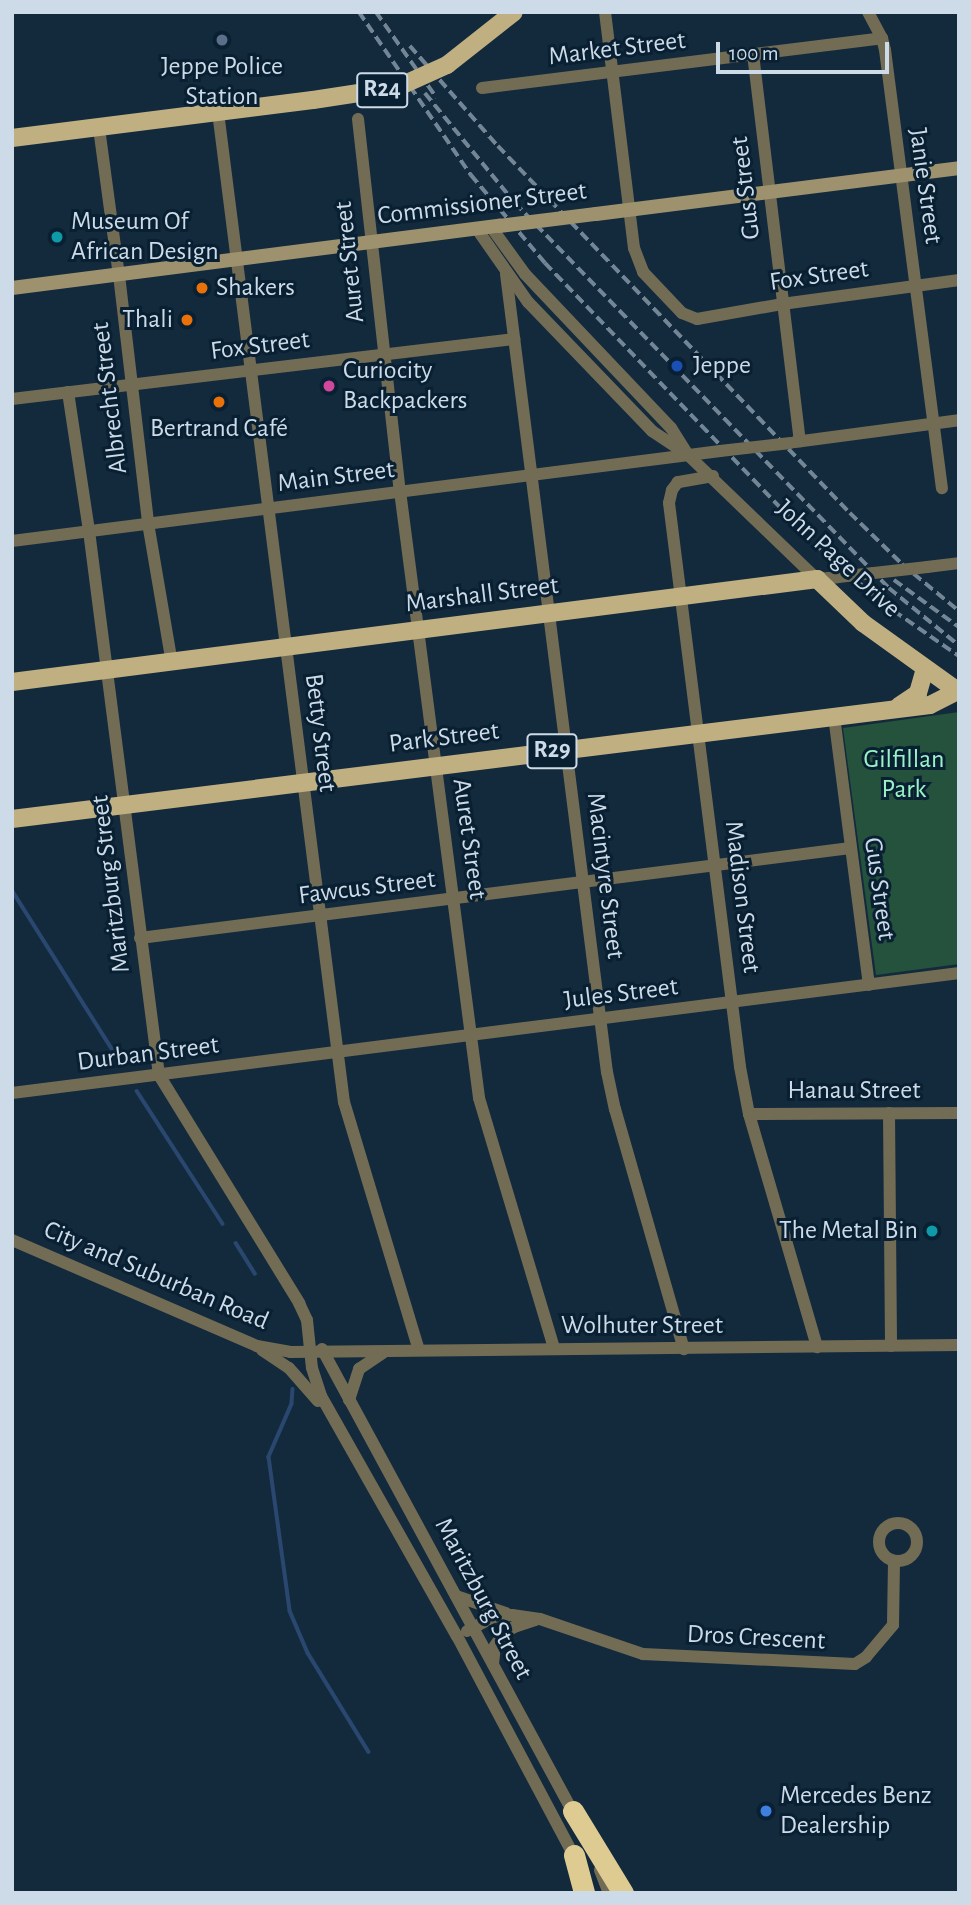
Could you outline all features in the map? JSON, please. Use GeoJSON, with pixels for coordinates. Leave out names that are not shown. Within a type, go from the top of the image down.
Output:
{"type":"FeatureCollection","features":[{"type":"Feature","properties":{"kind":"highway"},"geometry":{"type":"LineString","coordinates":[[573,1811],[624,1893]]}},
{"type":"Feature","properties":{"kind":"highway"},"geometry":{"type":"LineString","coordinates":[[574,1855],[584,1893]]}},
{"type":"Feature","properties":{"kind":"main road","name":"R24"},"geometry":{"type":"LineString","coordinates":[[12,138],[398,87],[447,65],[514,12]]}},
{"type":"Feature","properties":{"kind":"main road","name":"Commissioner Street"},"geometry":{"type":"LineString","coordinates":[[12,288],[959,168]]}},
{"type":"Feature","properties":{"kind":"main road","name":"Marshall Street"},"geometry":{"type":"LineString","coordinates":[[12,682],[817,579]]}},
{"type":"Feature","properties":{"kind":"main road","name":"John Page Drive"},"geometry":{"type":"LineString","coordinates":[[817,579],[863,624],[958,692]]}},
{"type":"Feature","properties":{"kind":"main road"},"geometry":{"type":"LineString","coordinates":[[896,707],[910,701],[918,692],[925,669]]}},
{"type":"Feature","properties":{"kind":"main road","name":"Park Street"},"geometry":{"type":"LineString","coordinates":[[124,804],[896,707],[930,705],[958,692]]}},
{"type":"Feature","properties":{"kind":"main road","name":"R29"},"geometry":{"type":"LineString","coordinates":[[12,819],[124,804]]}},
{"type":"Feature","properties":{"kind":"street"},"geometry":{"type":"LineString","coordinates":[[605,12],[628,210]]}},
{"type":"Feature","properties":{"kind":"street"},"geometry":{"type":"LineString","coordinates":[[868,12],[882,38]]}},
{"type":"Feature","properties":{"kind":"street","name":"Market Street"},"geometry":{"type":"LineString","coordinates":[[482,88],[882,38]]}},
{"type":"Feature","properties":{"kind":"street","name":"Janie Street"},"geometry":{"type":"LineString","coordinates":[[882,38],[942,488]]}},
{"type":"Feature","properties":{"kind":"street","name":"Gus Street"},"geometry":{"type":"LineString","coordinates":[[753,54],[796,442]]}},
{"type":"Feature","properties":{"kind":"street","name":"Betty Street"},"geometry":{"type":"LineString","coordinates":[[218,112],[266,508],[304,783],[318,918],[347,1112],[419,1350]]}},
{"type":"Feature","properties":{"kind":"street","name":"Auret Street"},"geometry":{"type":"LineString","coordinates":[[358,119],[400,491],[482,1115],[554,1348]]}},
{"type":"Feature","properties":{"kind":"street","name":"Albrecht Street"},"geometry":{"type":"LineString","coordinates":[[99,128],[120,275],[130,384],[148,523],[172,663]]}},
{"type":"Feature","properties":{"kind":"street","name":"Fox Street"},"geometry":{"type":"LineString","coordinates":[[628,210],[634,248],[643,272],[682,313],[697,319],[782,304],[959,280]]}},
{"type":"Feature","properties":{"kind":"street","name":"John Page Drive"},"geometry":{"type":"LineString","coordinates":[[489,228],[506,274],[528,302],[652,431],[694,454]]}},
{"type":"Feature","properties":{"kind":"street","name":"John Page Drive"},"geometry":{"type":"LineString","coordinates":[[489,228],[525,274],[713,476],[817,579]]}},
{"type":"Feature","properties":{"kind":"street","name":"Macintyre Street"},"geometry":{"type":"LineString","coordinates":[[506,274],[530,476],[614,1109],[684,1349]]}},
{"type":"Feature","properties":{"kind":"street","name":"Fox Street"},"geometry":{"type":"LineString","coordinates":[[12,399],[514,339]]}},
{"type":"Feature","properties":{"kind":"street","name":"Maritzburg Street"},"geometry":{"type":"LineString","coordinates":[[68,392],[89,531],[159,1075],[299,1303],[310,1332],[324,1352],[573,1811],[609,1893]]}},
{"type":"Feature","properties":{"kind":"street"},"geometry":{"type":"LineString","coordinates":[[694,454],[959,420]]}},
{"type":"Feature","properties":{"kind":"street","name":"Main Street"},"geometry":{"type":"LineString","coordinates":[[12,541],[694,454]]}},
{"type":"Feature","properties":{"kind":"street","name":"Madison Street"},"geometry":{"type":"LineString","coordinates":[[713,476],[683,480],[674,485],[670,496],[681,597],[748,1114],[817,1347]]}},
{"type":"Feature","properties":{"kind":"street","name":"Marshall Street"},"geometry":{"type":"LineString","coordinates":[[817,579],[959,563]]}},
{"type":"Feature","properties":{"kind":"street","name":"Gus Street"},"geometry":{"type":"LineString","coordinates":[[834,716],[869,985]]}},
{"type":"Feature","properties":{"kind":"street","name":"Fawcus Street"},"geometry":{"type":"LineString","coordinates":[[140,939],[715,868],[850,848]]}},
{"type":"Feature","properties":{"kind":"street","name":"Jules Street"},"geometry":{"type":"LineString","coordinates":[[289,1060],[959,973]]}},
{"type":"Feature","properties":{"kind":"street","name":"Durban Street"},"geometry":{"type":"LineString","coordinates":[[12,1093],[289,1060]]}},
{"type":"Feature","properties":{"kind":"street"},"geometry":{"type":"LineString","coordinates":[[890,1113],[891,1346]]}},
{"type":"Feature","properties":{"kind":"street","name":"Hanau Street"},"geometry":{"type":"LineString","coordinates":[[748,1114],[959,1113]]}},
{"type":"Feature","properties":{"kind":"street","name":"City and Suburban Road"},"geometry":{"type":"LineString","coordinates":[[12,1240],[257,1346],[324,1352]]}},
{"type":"Feature","properties":{"kind":"street","name":"Maritzburg Street"},"geometry":{"type":"LineString","coordinates":[[310,1332],[309,1352],[317,1387],[332,1417],[457,1636],[574,1855],[591,1893]]}},
{"type":"Feature","properties":{"kind":"street","name":"Wolhuter Street"},"geometry":{"type":"LineString","coordinates":[[324,1352],[959,1345]]}},
{"type":"Feature","properties":{"kind":"street"},"geometry":{"type":"LineString","coordinates":[[257,1346],[289,1368],[332,1417]]}},
{"type":"Feature","properties":{"kind":"street"},"geometry":{"type":"LineString","coordinates":[[349,1400],[359,1369],[367,1361],[389,1351]]}},
{"type":"Feature","properties":{"kind":"street","name":"Dros Crescent"},"geometry":{"type":"LineString","coordinates":[[456,1596],[512,1615],[540,1619],[643,1654],[850,1665],[866,1657],[891,1629],[894,1560]]}},
{"type":"Feature","properties":{"kind":"street","name":"Dros Crescent"},"geometry":{"type":"LineString","coordinates":[[457,1636],[493,1617],[512,1615]]}},
{"type":"Feature","properties":{"kind":"street"},"geometry":{"type":"LineString","coordinates":[[493,1664],[495,1646],[502,1635],[514,1627],[540,1619]]}},
{"type":"Feature","properties":{"kind":"green space","name":"Gilfillan Park"},"geometry":{"type":"Polygon","coordinates":[[[959,712],[959,964],[876,975],[843,728],[959,712]]]}},
{"type":"Feature","properties":{"kind":"waterway"},"geometry":{"type":"LineString","coordinates":[[12,890],[121,1063]]}},
{"type":"Feature","properties":{"kind":"waterway"},"geometry":{"type":"LineString","coordinates":[[137,1091],[223,1224]]}},
{"type":"Feature","properties":{"kind":"waterway"},"geometry":{"type":"LineString","coordinates":[[236,1243],[255,1274]]}},
{"type":"Feature","properties":{"kind":"waterway"},"geometry":{"type":"LineString","coordinates":[[293,1389],[292,1404],[269,1457],[290,1611],[308,1653],[369,1752]]}},
{"type":"Feature","properties":{"kind":"railway"},"geometry":{"type":"LineString","coordinates":[[359,12],[471,175],[545,263],[814,543],[881,602],[959,656]]}},
{"type":"Feature","properties":{"kind":"railway"},"geometry":{"type":"LineString","coordinates":[[376,12],[437,98]]}},
{"type":"Feature","properties":{"kind":"railway"},"geometry":{"type":"LineString","coordinates":[[410,46],[498,146],[850,513],[902,564],[959,611]]}},
{"type":"Feature","properties":{"kind":"railway"},"geometry":{"type":"LineString","coordinates":[[425,93],[515,203],[889,588],[956,643]]}},
{"type":"Feature","properties":{"kind":"railway"},"geometry":{"type":"LineString","coordinates":[[894,580],[959,627]]}},
{"type":"Feature","properties":{"kind":"place","name":"Jeppe Police Station"},"geometry":{"type":"Point","coordinates":[222,40]}},
{"type":"Feature","properties":{"kind":"place","name":"Museum Of African Design"},"geometry":{"type":"Point","coordinates":[57,237]}},
{"type":"Feature","properties":{"kind":"place","name":"Shakers"},"geometry":{"type":"Point","coordinates":[202,288]}},
{"type":"Feature","properties":{"kind":"place","name":"Thali"},"geometry":{"type":"Point","coordinates":[187,320]}},
{"type":"Feature","properties":{"kind":"place","name":"Jeppe"},"geometry":{"type":"Point","coordinates":[677,366]}},
{"type":"Feature","properties":{"kind":"place","name":"Curiocity Backpackers"},"geometry":{"type":"Point","coordinates":[329,386]}},
{"type":"Feature","properties":{"kind":"place","name":"Bertrand Café"},"geometry":{"type":"Point","coordinates":[219,402]}},
{"type":"Feature","properties":{"kind":"place","name":"The Metal Bin"},"geometry":{"type":"Point","coordinates":[932,1231]}},
{"type":"Feature","properties":{"kind":"place","name":"Mercedes Benz Dealership"},"geometry":{"type":"Point","coordinates":[766,1811]}}]}
